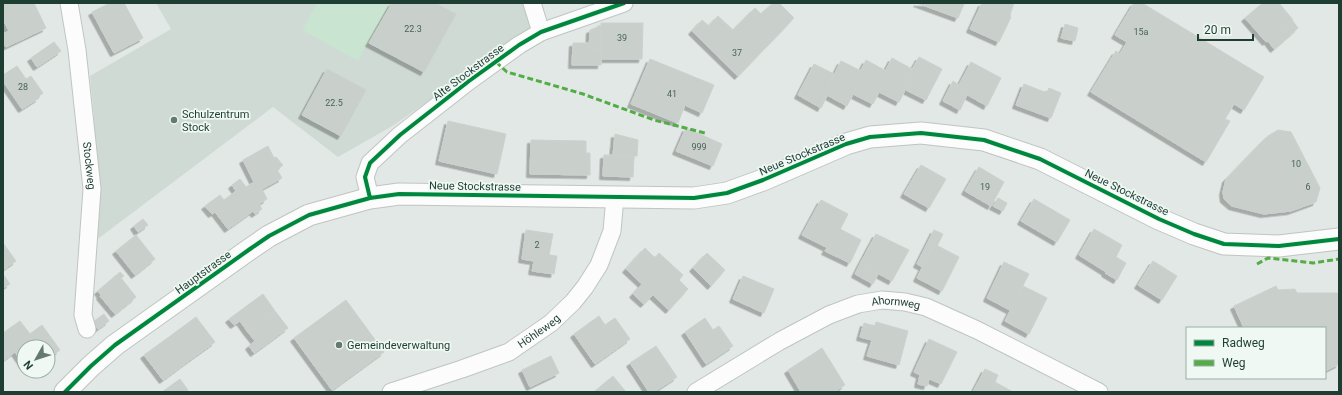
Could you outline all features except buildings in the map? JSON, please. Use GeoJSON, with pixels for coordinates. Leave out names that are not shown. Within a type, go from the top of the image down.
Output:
{"type":"FeatureCollection","features":[{"type":"Feature","properties":{"kind":"street","name":"Stockweg"},"geometry":{"type":"LineString","coordinates":[[69,3],[77,50],[92,189],[83,315],[87,328]]}},
{"type":"Feature","properties":{"kind":"street"},"geometry":{"type":"LineString","coordinates":[[532,3],[541,32]]}},
{"type":"Feature","properties":{"kind":"street","name":"Alte Stockstrasse"},"geometry":{"type":"LineString","coordinates":[[370,198],[365,177],[370,162],[400,135],[466,84],[519,45],[541,32],[624,3]]}},
{"type":"Feature","properties":{"kind":"street","name":"Neue Stockstrasse"},"geometry":{"type":"LineString","coordinates":[[370,198],[400,194],[694,198],[727,193],[763,180],[846,144],[870,137],[921,133],[984,140],[1040,159],[1159,219],[1194,234],[1224,244],[1279,246],[1339,238]]}},
{"type":"Feature","properties":{"kind":"street","name":"Höhleweg"},"geometry":{"type":"LineString","coordinates":[[391,392],[509,352],[551,323],[586,287],[599,265],[612,232],[615,197]]}},
{"type":"Feature","properties":{"kind":"street","name":"Hauptstrasse"},"geometry":{"type":"LineString","coordinates":[[65,392],[115,345],[270,236],[310,214],[370,198]]}},
{"type":"Feature","properties":{"kind":"street","name":"Ahornweg"},"geometry":{"type":"LineString","coordinates":[[696,392],[780,341],[829,315],[858,304],[882,300],[905,302],[926,307],[977,330],[1099,392]]}},
{"type":"Feature","properties":{"kind":"shaded area","name":"Schulzentrum Stock"},"geometry":{"type":"Polygon","coordinates":[[[156,3],[524,3],[535,27],[394,125],[338,157],[273,107],[95,241],[94,116],[90,76],[171,29],[156,3]]]}},
{"type":"Feature","properties":{"kind":"green space"},"geometry":{"type":"Polygon","coordinates":[[[317,3],[390,3],[358,61],[302,30],[317,3]]]}},
{"type":"Feature","properties":{"kind":"marked path"},"geometry":{"type":"LineString","coordinates":[[496,62],[507,72],[583,94],[654,120],[705,133]]}},
{"type":"Feature","properties":{"kind":"marked path"},"geometry":{"type":"LineString","coordinates":[[1257,264],[1268,258],[1313,263],[1339,259]]}},
{"type":"Feature","properties":{"kind":"cycle path"},"geometry":{"type":"LineString","coordinates":[[370,198],[365,177],[370,163],[400,135],[469,81],[519,45],[541,32],[624,3]]}},
{"type":"Feature","properties":{"kind":"cycle path"},"geometry":{"type":"LineString","coordinates":[[65,392],[115,345],[269,236],[309,215],[370,198],[399,194],[694,198],[727,193],[763,180],[846,144],[870,137],[921,133],[984,140],[1040,159],[1159,219],[1194,234],[1224,244],[1279,246],[1339,239]]}},
{"type":"Feature","properties":{"kind":"place","name":"Schulzentrum Stock"},"geometry":{"type":"Point","coordinates":[174,120]}},
{"type":"Feature","properties":{"kind":"place","name":"Gemeindeverwaltung"},"geometry":{"type":"Point","coordinates":[339,345]}}]}
